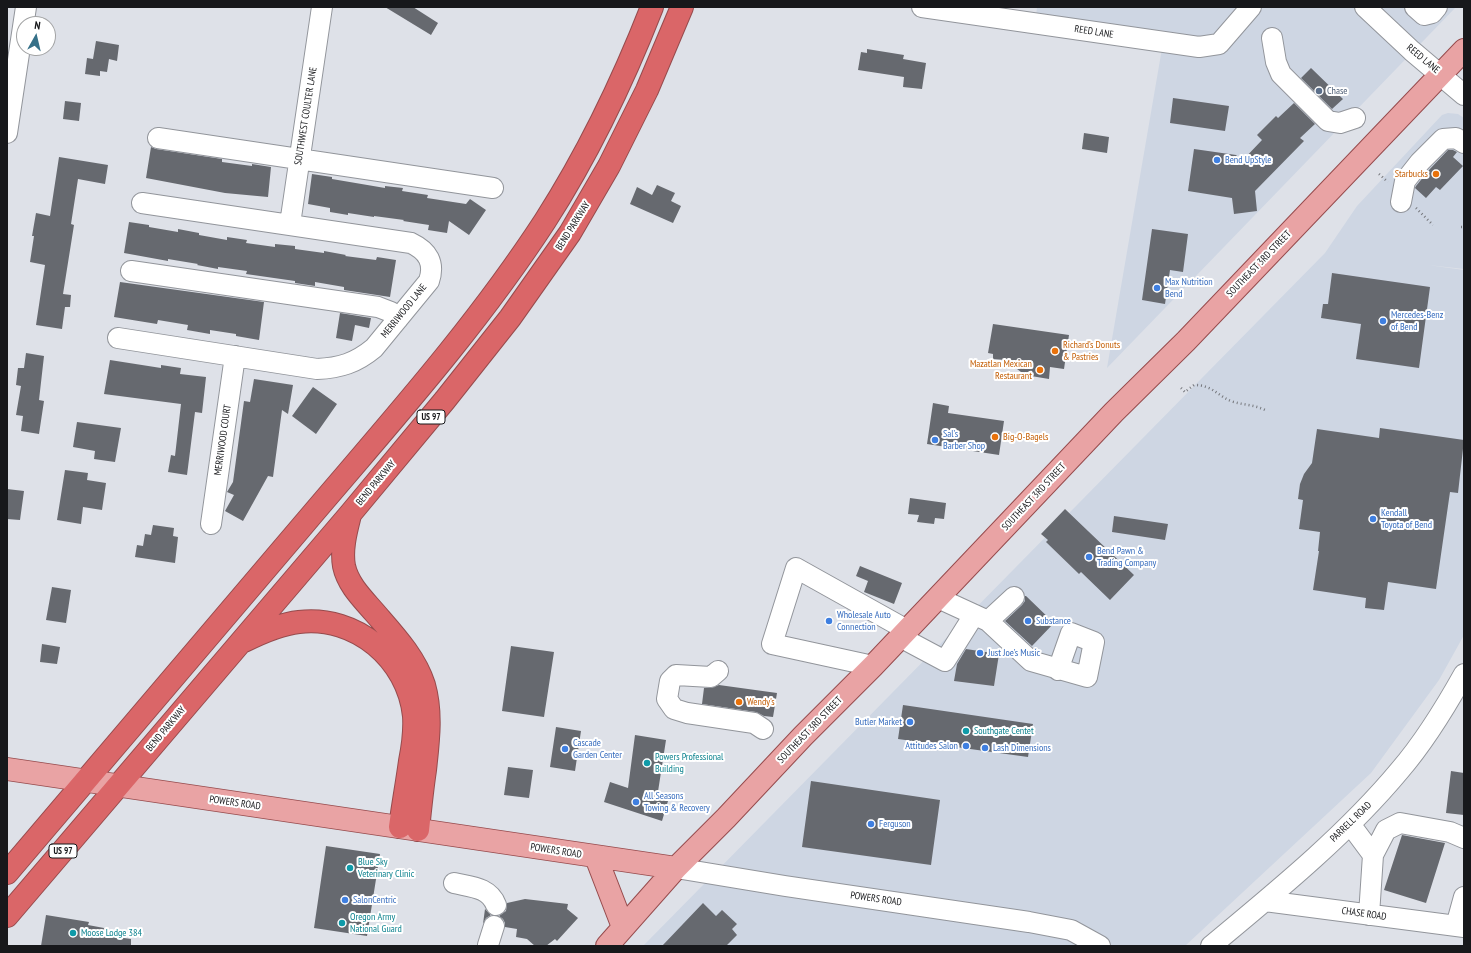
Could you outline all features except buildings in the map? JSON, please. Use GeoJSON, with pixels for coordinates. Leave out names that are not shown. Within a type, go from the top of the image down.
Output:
{"type":"FeatureCollection","features":[{"type":"Feature","properties":{"kind":"highway","name":"US 97"},"geometry":{"type":"LineString","coordinates":[[7,873],[436,368],[503,282],[546,219],[586,152],[620,83],[652,7]]}},
{"type":"Feature","properties":{"kind":"highway","name":"BEND PARKWAY"},"geometry":{"type":"LineString","coordinates":[[7,916],[351,513],[478,360],[522,303],[587,205],[619,147],[650,82],[682,7]]}},
{"type":"Feature","properties":{"kind":"highway"},"geometry":{"type":"LineString","coordinates":[[351,513],[344,550],[344,561],[348,578],[357,592],[408,653],[417,668],[426,693],[429,715],[429,735],[409,829]]}},
{"type":"Feature","properties":{"kind":"highway"},"geometry":{"type":"LineString","coordinates":[[240,643],[268,630],[282,626],[298,622],[320,622],[341,626],[359,633],[372,641],[386,655],[399,671],[406,686],[411,701],[414,718],[414,736],[411,756],[409,829]]}},
{"type":"Feature","properties":{"kind":"main road","name":"SOUTHEAST 3RD STREET"},"geometry":{"type":"LineString","coordinates":[[607,946],[676,868],[726,818],[803,736],[873,666],[1114,412],[1191,335],[1464,50]]}},
{"type":"Feature","properties":{"kind":"main road","name":"POWERS ROAD"},"geometry":{"type":"LineString","coordinates":[[7,769],[676,868]]}},
{"type":"Feature","properties":{"kind":"main road"},"geometry":{"type":"LineString","coordinates":[[596,857],[623,927]]}},
{"type":"Feature","properties":{"kind":"street"},"geometry":{"type":"LineString","coordinates":[[7,133],[26,7]]}},
{"type":"Feature","properties":{"kind":"street","name":"SOUTHWEST COULTER LANE"},"geometry":{"type":"LineString","coordinates":[[290,224],[322,7]]}},
{"type":"Feature","properties":{"kind":"street","name":"REED LANE"},"geometry":{"type":"LineString","coordinates":[[922,7],[1199,47],[1219,44],[1251,7]]}},
{"type":"Feature","properties":{"kind":"street","name":"REED LANE"},"geometry":{"type":"LineString","coordinates":[[1365,7],[1412,51],[1464,95]]}},
{"type":"Feature","properties":{"kind":"street"},"geometry":{"type":"LineString","coordinates":[[1415,7],[1424,15],[1432,13],[1437,7]]}},
{"type":"Feature","properties":{"kind":"street"},"geometry":{"type":"LineString","coordinates":[[1272,38],[1276,62],[1281,74],[1328,121],[1340,123],[1355,118]]}},
{"type":"Feature","properties":{"kind":"street"},"geometry":{"type":"LineString","coordinates":[[158,138],[493,188]]}},
{"type":"Feature","properties":{"kind":"street"},"geometry":{"type":"LineString","coordinates":[[1407,204],[1405,181],[1420,162],[1443,139],[1456,138],[1464,143]]}},
{"type":"Feature","properties":{"kind":"street","name":"MERRIWOOD LANE"},"geometry":{"type":"LineString","coordinates":[[118,338],[317,369],[333,368],[350,364],[365,356],[374,348],[429,281],[432,272],[431,263],[427,254],[420,247],[411,243],[142,202]]}},
{"type":"Feature","properties":{"kind":"street"},"geometry":{"type":"LineString","coordinates":[[131,271],[378,307],[390,312],[398,319]]}},
{"type":"Feature","properties":{"kind":"street","name":"MERRIWOOD COURT"},"geometry":{"type":"LineString","coordinates":[[211,524],[236,356]]}},
{"type":"Feature","properties":{"kind":"street"},"geometry":{"type":"LineString","coordinates":[[873,666],[772,644],[796,568],[904,633],[945,661],[981,618],[1014,597]]}},
{"type":"Feature","properties":{"kind":"street"},"geometry":{"type":"LineString","coordinates":[[938,598],[981,618],[1030,661],[1058,670],[1087,677],[1094,642],[1071,633],[1058,670]]}},
{"type":"Feature","properties":{"kind":"street"},"geometry":{"type":"LineString","coordinates":[[718,671],[711,677],[676,675],[670,681],[667,699],[674,709],[686,713],[754,723],[763,729]]}},
{"type":"Feature","properties":{"kind":"street","name":"PARRELL ROAD"},"geometry":{"type":"LineString","coordinates":[[1212,946],[1265,901],[1367,807],[1401,769],[1441,714],[1464,674]]}},
{"type":"Feature","properties":{"kind":"street"},"geometry":{"type":"LineString","coordinates":[[1367,807],[1388,829]]}},
{"type":"Feature","properties":{"kind":"street"},"geometry":{"type":"LineString","coordinates":[[1369,915],[1373,855],[1386,830],[1400,823],[1450,832],[1464,838]]}},
{"type":"Feature","properties":{"kind":"street"},"geometry":{"type":"LineString","coordinates":[[1350,824],[1373,855]]}},
{"type":"Feature","properties":{"kind":"street","name":"POWERS ROAD"},"geometry":{"type":"LineString","coordinates":[[676,868],[785,886],[1029,922],[1071,930],[1100,946]]}},
{"type":"Feature","properties":{"kind":"street"},"geometry":{"type":"LineString","coordinates":[[454,883],[484,890],[494,899],[496,905]]}},
{"type":"Feature","properties":{"kind":"street"},"geometry":{"type":"LineString","coordinates":[[1460,927],[1464,897]]}},
{"type":"Feature","properties":{"kind":"street","name":"CHASE ROAD"},"geometry":{"type":"LineString","coordinates":[[1265,901],[1460,927]]}},
{"type":"Feature","properties":{"kind":"street"},"geometry":{"type":"LineString","coordinates":[[488,945],[494,926]]}},
{"type":"Feature","properties":{"kind":"path"},"geometry":{"type":"LineString","coordinates":[[1379,174],[1388,182]]}},
{"type":"Feature","properties":{"kind":"path"},"geometry":{"type":"LineString","coordinates":[[1407,204],[1433,225]]}},
{"type":"Feature","properties":{"kind":"path"},"geometry":{"type":"LineString","coordinates":[[1181,388],[1185,392],[1194,385],[1209,387],[1232,402],[1257,406],[1265,410]]}},
{"type":"Feature","properties":{"kind":"shaded area"},"geometry":{"type":"Polygon","coordinates":[[[1037,7],[1456,7],[1107,368],[1165,31],[1036,17],[1037,7]]]}},
{"type":"Feature","properties":{"kind":"shaded area"},"geometry":{"type":"Polygon","coordinates":[[[1448,113],[1458,114],[1464,118],[1464,269],[1428,265],[1464,270],[1464,635],[1439,680],[1371,773],[1185,946],[643,946],[1325,253],[1357,206],[1442,115],[1448,113]]]}},
{"type":"Feature","properties":{"kind":"place","name":"Chase"},"geometry":{"type":"Point","coordinates":[1319,91]}},
{"type":"Feature","properties":{"kind":"place","name":"Bend UpStyle"},"geometry":{"type":"Point","coordinates":[1217,160]}},
{"type":"Feature","properties":{"kind":"place","name":"Starbucks"},"geometry":{"type":"Point","coordinates":[1436,174]}},
{"type":"Feature","properties":{"kind":"place","name":"Max Nutrition Bend"},"geometry":{"type":"Point","coordinates":[1157,288]}},
{"type":"Feature","properties":{"kind":"place","name":"Mercedes-Benz of Bend"},"geometry":{"type":"Point","coordinates":[1383,321]}},
{"type":"Feature","properties":{"kind":"place","name":"Richard’s Donuts & Pastries"},"geometry":{"type":"Point","coordinates":[1055,351]}},
{"type":"Feature","properties":{"kind":"place","name":"Mazatlan Mexican Restaurant"},"geometry":{"type":"Point","coordinates":[1040,370]}},
{"type":"Feature","properties":{"kind":"place","name":"Big-O-Bagels"},"geometry":{"type":"Point","coordinates":[995,437]}},
{"type":"Feature","properties":{"kind":"place","name":"Sal’s Barber Shop"},"geometry":{"type":"Point","coordinates":[935,440]}},
{"type":"Feature","properties":{"kind":"place","name":"Kendall Toyota of Bend"},"geometry":{"type":"Point","coordinates":[1373,519]}},
{"type":"Feature","properties":{"kind":"place","name":"Bend Pawn & Trading Company"},"geometry":{"type":"Point","coordinates":[1089,557]}},
{"type":"Feature","properties":{"kind":"place","name":"Wholesale Auto Connection"},"geometry":{"type":"Point","coordinates":[829,621]}},
{"type":"Feature","properties":{"kind":"place","name":"Substance"},"geometry":{"type":"Point","coordinates":[1028,621]}},
{"type":"Feature","properties":{"kind":"place","name":"Just Joe’s Music"},"geometry":{"type":"Point","coordinates":[980,653]}},
{"type":"Feature","properties":{"kind":"place","name":"Wendy's"},"geometry":{"type":"Point","coordinates":[739,702]}},
{"type":"Feature","properties":{"kind":"place","name":"Butler Market"},"geometry":{"type":"Point","coordinates":[910,722]}},
{"type":"Feature","properties":{"kind":"place","name":"Southgate Centet"},"geometry":{"type":"Point","coordinates":[966,731]}},
{"type":"Feature","properties":{"kind":"place","name":"Attitudes Salon"},"geometry":{"type":"Point","coordinates":[966,746]}},
{"type":"Feature","properties":{"kind":"place","name":"Lash Dimensions"},"geometry":{"type":"Point","coordinates":[985,748]}},
{"type":"Feature","properties":{"kind":"place","name":"Cascade Garden Center"},"geometry":{"type":"Point","coordinates":[565,749]}},
{"type":"Feature","properties":{"kind":"place","name":"Powers Professional Building"},"geometry":{"type":"Point","coordinates":[647,763]}},
{"type":"Feature","properties":{"kind":"place","name":"All Seasons Towing & Recovery"},"geometry":{"type":"Point","coordinates":[636,802]}},
{"type":"Feature","properties":{"kind":"place","name":"Ferguson"},"geometry":{"type":"Point","coordinates":[871,824]}},
{"type":"Feature","properties":{"kind":"place","name":"Blue Sky Veterinary Clinic"},"geometry":{"type":"Point","coordinates":[350,868]}},
{"type":"Feature","properties":{"kind":"place","name":"SalonCentric"},"geometry":{"type":"Point","coordinates":[345,900]}},
{"type":"Feature","properties":{"kind":"place","name":"Oregon Army National Guard"},"geometry":{"type":"Point","coordinates":[342,923]}},
{"type":"Feature","properties":{"kind":"place","name":"Moose Lodge 384"},"geometry":{"type":"Point","coordinates":[73,933]}}]}
